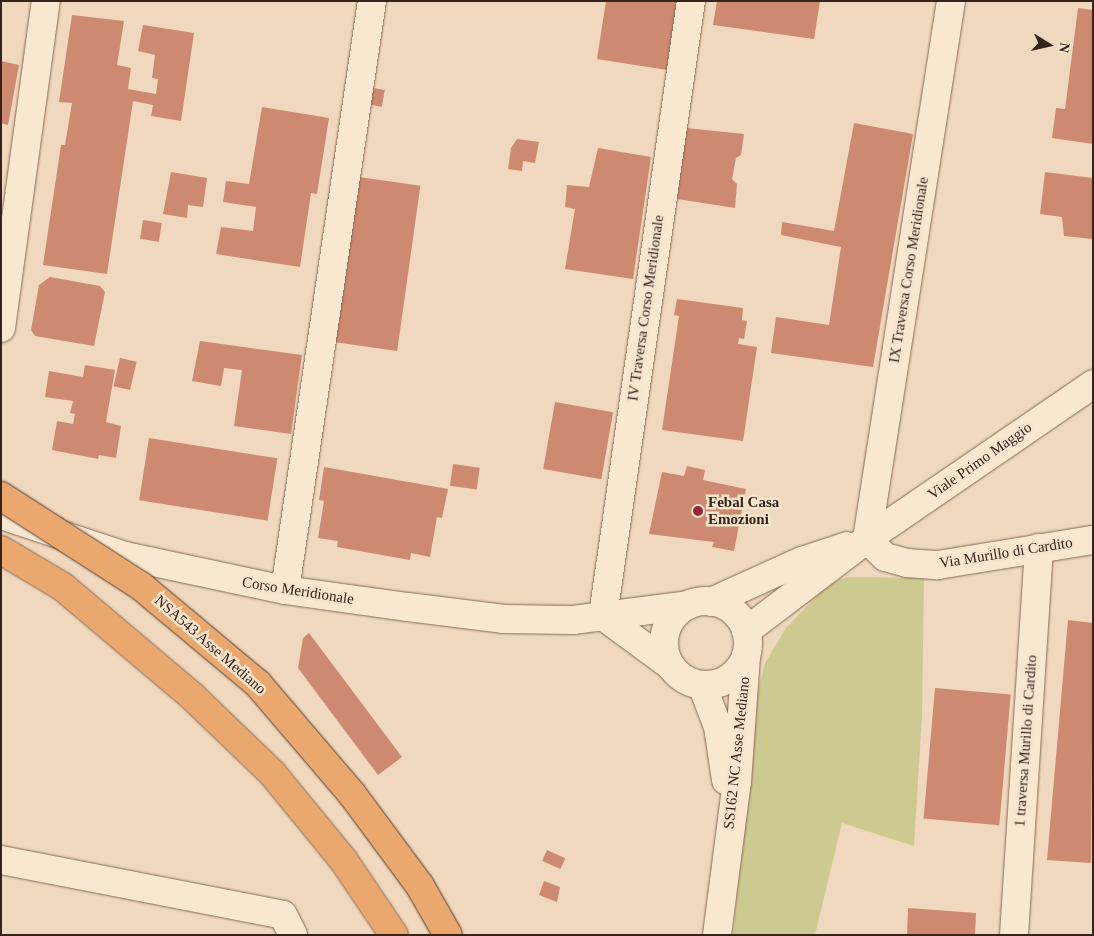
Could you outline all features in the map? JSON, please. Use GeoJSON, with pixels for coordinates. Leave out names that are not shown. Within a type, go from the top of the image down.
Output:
{"type":"FeatureCollection","features":[{"type":"Feature","properties":{"kind":"highway","name":"NSA543 Asse Mediano"},"geometry":{"type":"LineString","coordinates":[[1,496],[142,587],[258,684],[352,794],[420,886],[448,935]]}},
{"type":"Feature","properties":{"kind":"highway"},"geometry":{"type":"LineString","coordinates":[[1,550],[63,587],[193,697],[250,752],[344,861],[394,935]]}},
{"type":"Feature","properties":{"kind":"street"},"geometry":{"type":"LineString","coordinates":[[1,328],[46,1]]}},
{"type":"Feature","properties":{"kind":"street"},"geometry":{"type":"LineString","coordinates":[[285,590],[372,1]]}},
{"type":"Feature","properties":{"kind":"street","name":"IV Traversa Corso Meridionale"},"geometry":{"type":"LineString","coordinates":[[603,616],[690,1]]}},
{"type":"Feature","properties":{"kind":"street","name":"IX Traversa Corso Meridionale"},"geometry":{"type":"LineString","coordinates":[[867,539],[951,1]]}},
{"type":"Feature","properties":{"kind":"street","name":"Viale Primo Maggio"},"geometry":{"type":"LineString","coordinates":[[746,643],[867,539],[1093,384]]}},
{"type":"Feature","properties":{"kind":"street","name":"Corso Meridionale"},"geometry":{"type":"LineString","coordinates":[[1,514],[124,556],[285,590],[504,619],[573,620],[700,603]]}},
{"type":"Feature","properties":{"kind":"street","name":"Viale Primo Maggio"},"geometry":{"type":"LineString","coordinates":[[700,603],[802,561],[867,539]]}},
{"type":"Feature","properties":{"kind":"street","name":"Via Murillo di Cardito"},"geometry":{"type":"LineString","coordinates":[[867,539],[885,557],[906,563],[938,565],[1093,540]]}},
{"type":"Feature","properties":{"kind":"street","name":"1 traversa Murillo di Cardito"},"geometry":{"type":"LineString","coordinates":[[1014,935],[1039,548]]}},
{"type":"Feature","properties":{"kind":"street"},"geometry":{"type":"LineString","coordinates":[[603,616],[671,666],[688,682],[702,685],[716,684],[730,678],[746,643],[733,611],[700,603],[676,613],[666,632],[665,653],[671,666]]}},
{"type":"Feature","properties":{"kind":"street","name":"SS162 NC Asse Mediano"},"geometry":{"type":"LineString","coordinates":[[717,935],[737,782],[746,643]]}},
{"type":"Feature","properties":{"kind":"street","name":"SS162 NC Asse Mediano"},"geometry":{"type":"LineString","coordinates":[[702,685],[718,727],[725,768],[727,851]]}},
{"type":"Feature","properties":{"kind":"street"},"geometry":{"type":"LineString","coordinates":[[1,860],[283,915],[293,935]]}},
{"type":"Feature","properties":{"kind":"shaded area"},"geometry":{"type":"Polygon","coordinates":[[[847,577],[924,578],[922,716],[914,846],[842,823],[815,935],[733,935],[755,702],[765,663],[786,628],[828,584],[847,577]]]}},
{"type":"Feature","properties":{"kind":"building"},"geometry":{"type":"Polygon","coordinates":[[[606,1],[677,1],[667,70],[597,59],[606,1]]]}},
{"type":"Feature","properties":{"kind":"building"},"geometry":{"type":"Polygon","coordinates":[[[717,1],[820,1],[814,39],[713,25],[717,1]]]}},
{"type":"Feature","properties":{"kind":"building"},"geometry":{"type":"Polygon","coordinates":[[[1078,8],[1093,10],[1093,144],[1052,138],[1056,108],[1065,109],[1078,8]]]}},
{"type":"Feature","properties":{"kind":"building"},"geometry":{"type":"Polygon","coordinates":[[[72,15],[124,21],[117,65],[131,68],[128,89],[156,94],[158,79],[152,78],[155,55],[138,51],[143,25],[194,33],[181,121],[151,116],[153,105],[133,101],[107,274],[43,265],[61,145],[65,145],[72,103],[59,102],[72,15]]]}},
{"type":"Feature","properties":{"kind":"building"},"geometry":{"type":"Polygon","coordinates":[[[1,61],[19,65],[8,125],[1,123],[1,61]]]}},
{"type":"Feature","properties":{"kind":"building"},"geometry":{"type":"Polygon","coordinates":[[[368,87],[385,90],[382,107],[365,104],[368,87]]]}},
{"type":"Feature","properties":{"kind":"building"},"geometry":{"type":"Polygon","coordinates":[[[262,107],[329,118],[317,194],[311,193],[300,267],[216,254],[221,227],[253,231],[256,207],[223,202],[226,181],[249,184],[262,107]]]}},
{"type":"Feature","properties":{"kind":"building"},"geometry":{"type":"Polygon","coordinates":[[[854,123],[913,134],[873,367],[771,353],[776,317],[829,325],[841,247],[781,235],[782,222],[834,231],[854,123]]]}},
{"type":"Feature","properties":{"kind":"building"},"geometry":{"type":"Polygon","coordinates":[[[686,128],[744,134],[741,155],[736,158],[732,179],[737,184],[735,208],[677,199],[674,193],[686,128]]]}},
{"type":"Feature","properties":{"kind":"building"},"geometry":{"type":"Polygon","coordinates":[[[517,139],[539,142],[535,163],[523,161],[522,171],[508,169],[511,148],[517,139]]]}},
{"type":"Feature","properties":{"kind":"building"},"geometry":{"type":"Polygon","coordinates":[[[598,148],[651,157],[633,279],[565,269],[575,209],[565,207],[567,185],[589,187],[598,148]]]}},
{"type":"Feature","properties":{"kind":"building"},"geometry":{"type":"Polygon","coordinates":[[[171,172],[207,178],[203,207],[188,205],[187,218],[163,214],[171,172]]]}},
{"type":"Feature","properties":{"kind":"building"},"geometry":{"type":"Polygon","coordinates":[[[1045,172],[1093,178],[1093,239],[1064,236],[1062,217],[1040,214],[1045,172]]]}},
{"type":"Feature","properties":{"kind":"building"},"geometry":{"type":"Polygon","coordinates":[[[359,177],[420,186],[397,351],[336,342],[359,177]]]}},
{"type":"Feature","properties":{"kind":"building"},"geometry":{"type":"Polygon","coordinates":[[[143,220],[162,223],[159,242],[140,239],[143,220]]]}},
{"type":"Feature","properties":{"kind":"building"},"geometry":{"type":"Polygon","coordinates":[[[50,277],[100,286],[105,292],[94,346],[35,336],[31,330],[39,285],[50,277]]]}},
{"type":"Feature","properties":{"kind":"building"},"geometry":{"type":"Polygon","coordinates":[[[677,299],[743,308],[742,320],[747,321],[744,339],[739,338],[738,344],[757,347],[743,441],[662,430],[679,316],[674,315],[677,299]]]}},
{"type":"Feature","properties":{"kind":"building"},"geometry":{"type":"Polygon","coordinates":[[[200,341],[302,355],[291,434],[234,426],[242,370],[224,368],[221,386],[192,381],[200,341]]]}},
{"type":"Feature","properties":{"kind":"building"},"geometry":{"type":"Polygon","coordinates":[[[120,358],[137,362],[130,390],[113,386],[120,358]]]}},
{"type":"Feature","properties":{"kind":"building"},"geometry":{"type":"Polygon","coordinates":[[[85,365],[115,370],[106,422],[121,426],[116,458],[99,455],[98,459],[52,450],[57,421],[73,424],[75,414],[70,413],[73,401],[45,397],[49,371],[83,377],[85,365]]]}},
{"type":"Feature","properties":{"kind":"building"},"geometry":{"type":"Polygon","coordinates":[[[555,402],[613,412],[601,479],[543,469],[555,402]]]}},
{"type":"Feature","properties":{"kind":"building"},"geometry":{"type":"Polygon","coordinates":[[[149,438],[277,458],[268,521],[139,500],[149,438]]]}},
{"type":"Feature","properties":{"kind":"building"},"geometry":{"type":"Polygon","coordinates":[[[453,464],[480,468],[477,490],[450,486],[453,464]]]}},
{"type":"Feature","properties":{"kind":"building","name":"Febal Casa Emozioni"},"geometry":{"type":"Polygon","coordinates":[[[687,466],[705,470],[703,480],[746,489],[734,551],[712,547],[714,542],[649,534],[662,472],[684,476],[687,466]]]}},
{"type":"Feature","properties":{"kind":"building"},"geometry":{"type":"Polygon","coordinates":[[[324,467],[448,489],[442,518],[437,517],[430,557],[411,553],[410,560],[337,547],[338,541],[318,538],[324,501],[319,500],[324,467]]]}},
{"type":"Feature","properties":{"kind":"building"},"geometry":{"type":"Polygon","coordinates":[[[1068,620],[1093,623],[1091,863],[1047,860],[1068,620]]]}},
{"type":"Feature","properties":{"kind":"building"},"geometry":{"type":"Polygon","coordinates":[[[309,633],[402,757],[378,775],[298,668],[303,638],[309,633]]]}},
{"type":"Feature","properties":{"kind":"building"},"geometry":{"type":"Polygon","coordinates":[[[935,688],[1011,695],[999,825],[924,819],[935,688]]]}},
{"type":"Feature","properties":{"kind":"building"},"geometry":{"type":"Polygon","coordinates":[[[547,850],[565,858],[560,869],[542,861],[547,850]]]}},
{"type":"Feature","properties":{"kind":"building"},"geometry":{"type":"Polygon","coordinates":[[[544,881],[560,887],[557,902],[539,895],[544,881]]]}},
{"type":"Feature","properties":{"kind":"building"},"geometry":{"type":"Polygon","coordinates":[[[908,908],[976,913],[975,935],[907,935],[908,908]]]}},
{"type":"Feature","properties":{"kind":"place","name":"Febal Casa Emozioni"},"geometry":{"type":"Point","coordinates":[698,511]}}]}
